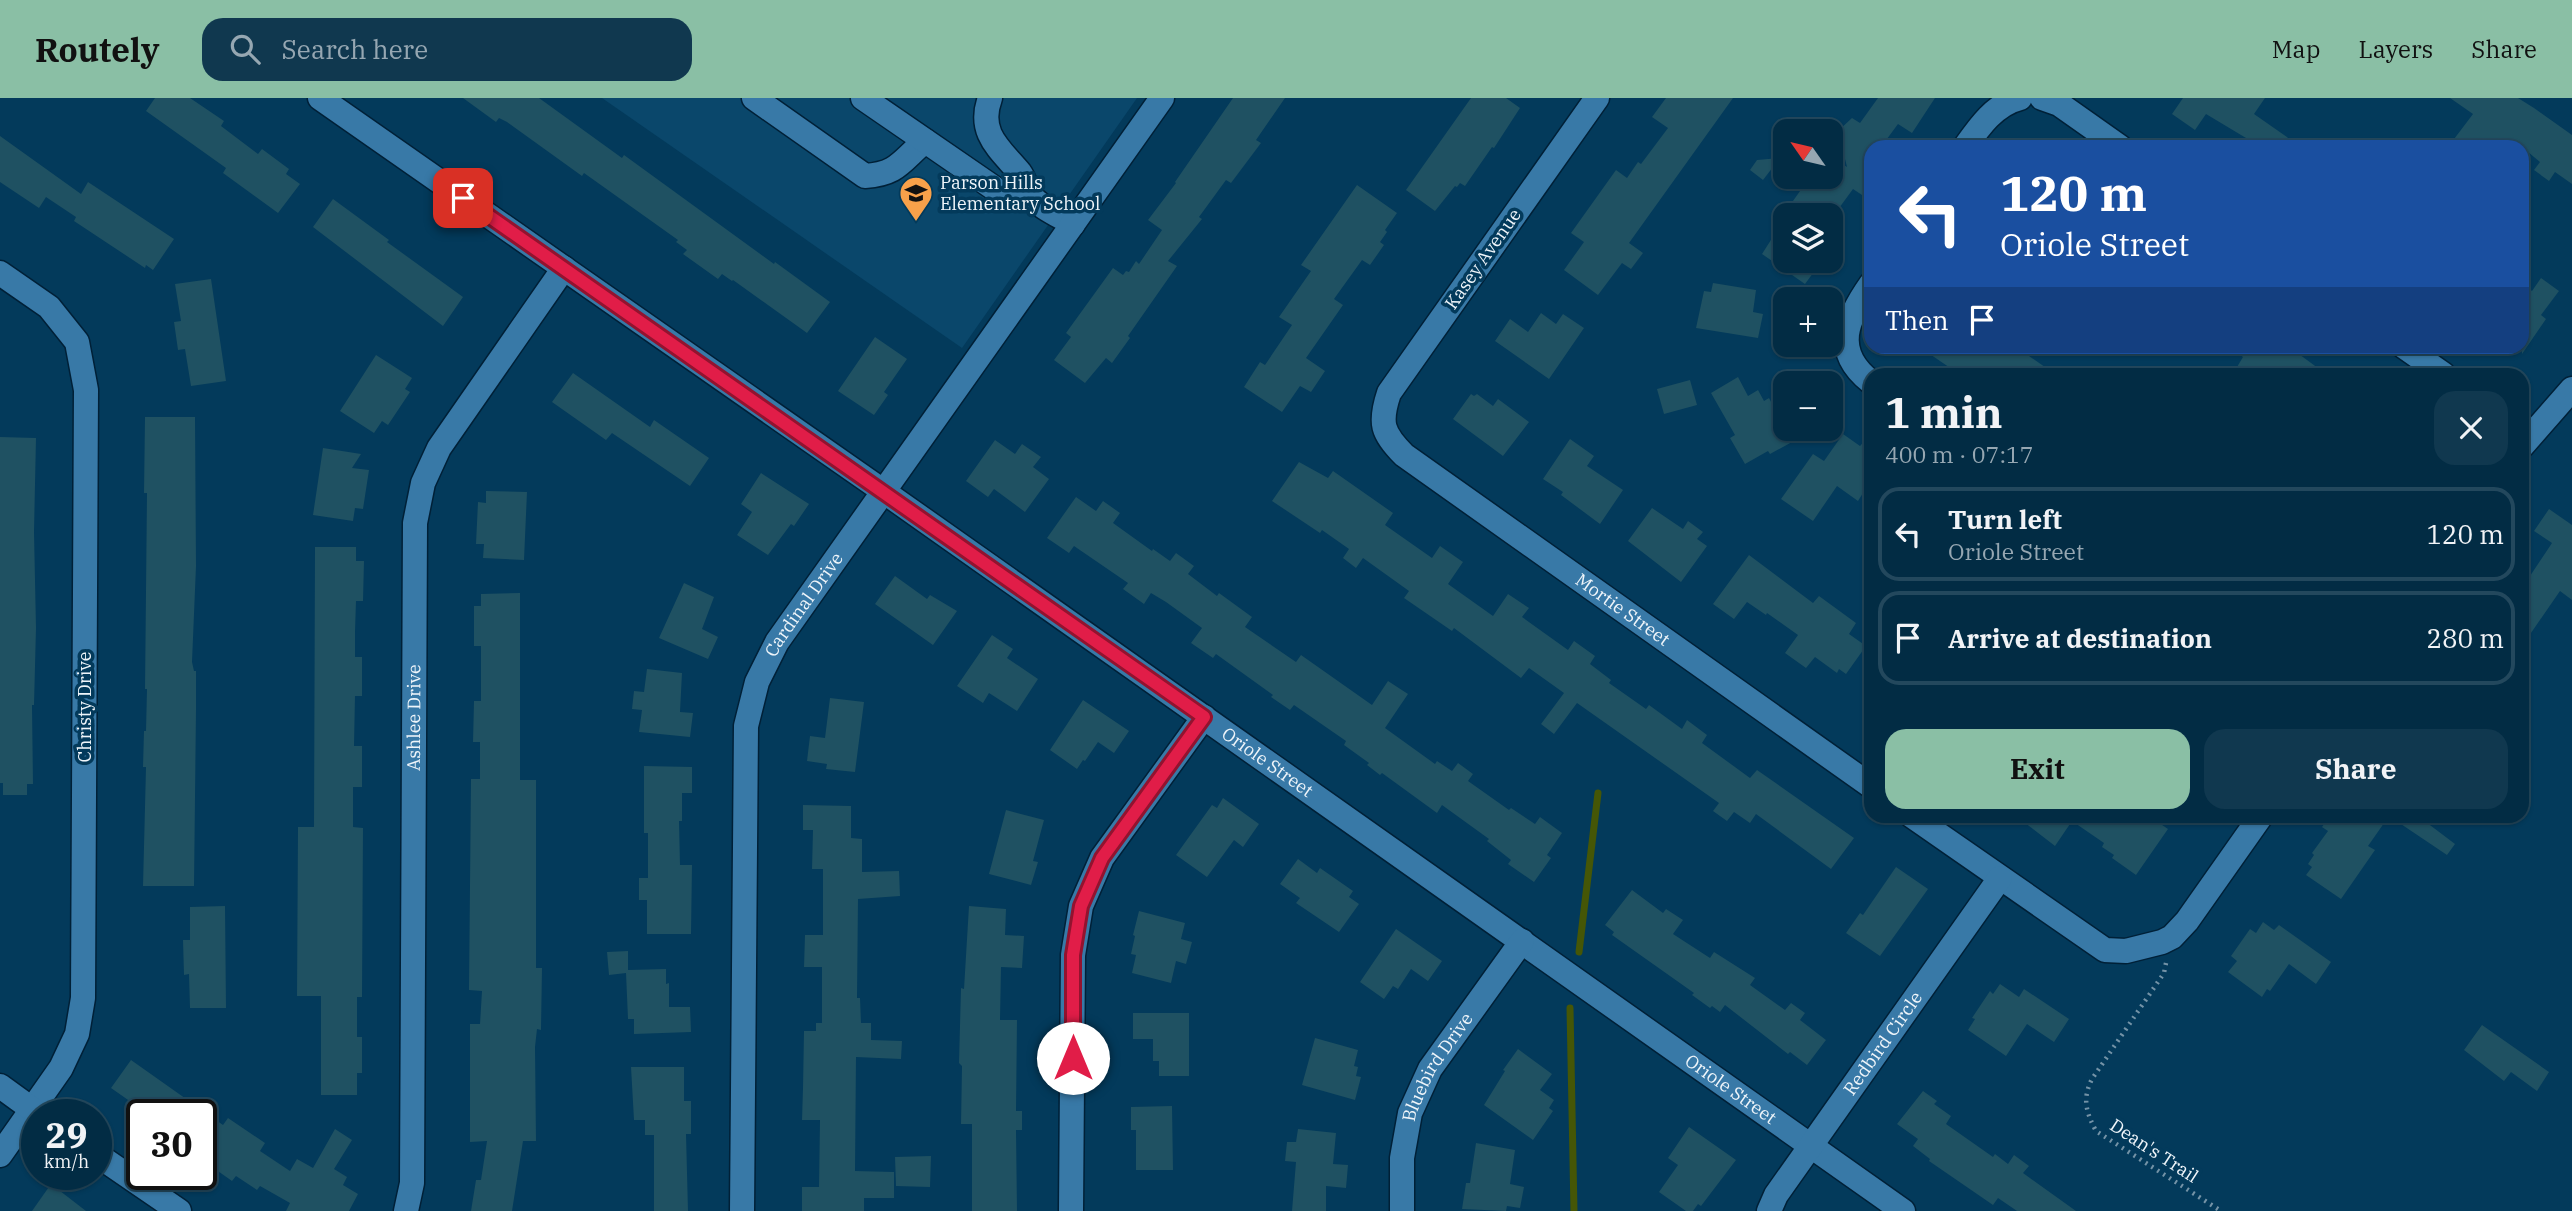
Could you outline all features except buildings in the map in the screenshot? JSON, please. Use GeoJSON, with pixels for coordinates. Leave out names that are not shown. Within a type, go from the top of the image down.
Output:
{"type":"FeatureCollection","features":[{"type":"Feature","properties":{"kind":"street","name":"Oriole Street"},"geometry":{"type":"LineString","coordinates":[[320,98],[883,491],[1903,1211]]}},
{"type":"Feature","properties":{"kind":"street"},"geometry":{"type":"LineString","coordinates":[[754,98],[865,176],[883,175],[893,170],[925,142]]}},
{"type":"Feature","properties":{"kind":"street"},"geometry":{"type":"LineString","coordinates":[[863,98],[1004,195],[1031,197],[1073,224]]}},
{"type":"Feature","properties":{"kind":"street"},"geometry":{"type":"LineString","coordinates":[[990,98],[985,114],[996,148],[1021,175],[1031,197]]}},
{"type":"Feature","properties":{"kind":"street","name":"Cardinal Drive"},"geometry":{"type":"LineString","coordinates":[[742,1211],[746,726],[757,682],[777,642],[1162,98]]}},
{"type":"Feature","properties":{"kind":"street","name":"Kasey Avenue"},"geometry":{"type":"LineString","coordinates":[[1382,426],[1383,409],[1389,393],[1597,98]]}},
{"type":"Feature","properties":{"kind":"street"},"geometry":{"type":"LineString","coordinates":[[1970,140],[1980,125],[1996,110],[2020,98]]}},
{"type":"Feature","properties":{"kind":"street"},"geometry":{"type":"LineString","coordinates":[[2042,98],[2060,104],[2110,140]]}},
{"type":"Feature","properties":{"kind":"street","name":"Ashlee Drive"},"geometry":{"type":"LineString","coordinates":[[406,1211],[412,1183],[415,523],[423,483],[439,448],[564,268]]}},
{"type":"Feature","properties":{"kind":"street","name":"Christy Drive"},"geometry":{"type":"LineString","coordinates":[[0,273],[49,307],[77,342],[86,390],[83,998],[77,1034],[43,1099]]}},
{"type":"Feature","properties":{"kind":"street"},"geometry":{"type":"LineString","coordinates":[[1864,293],[1848,323],[1846,344],[1852,363],[1864,375]]}},
{"type":"Feature","properties":{"kind":"street"},"geometry":{"type":"LineString","coordinates":[[2414,354],[2434,368]]}},
{"type":"Feature","properties":{"kind":"street"},"geometry":{"type":"LineString","coordinates":[[2529,432],[2572,389]]}},
{"type":"Feature","properties":{"kind":"street","name":"Mortie Street"},"geometry":{"type":"LineString","coordinates":[[1382,426],[1390,441],[1404,455],[1864,781]]}},
{"type":"Feature","properties":{"kind":"street"},"geometry":{"type":"LineString","coordinates":[[1071,1211],[1073,955],[1081,906],[1102,858],[1204,717]]}},
{"type":"Feature","properties":{"kind":"street"},"geometry":{"type":"LineString","coordinates":[[1922,823],[2105,950],[2126,951],[2164,950],[2256,823]]}},
{"type":"Feature","properties":{"kind":"street","name":"Redbird Circle"},"geometry":{"type":"LineString","coordinates":[[1769,1211],[1776,1195],[2000,878]]}},
{"type":"Feature","properties":{"kind":"street","name":"Bluebird Drive"},"geometry":{"type":"LineString","coordinates":[[1402,1211],[1402,1158],[1410,1113],[1430,1069],[1522,941]]}},
{"type":"Feature","properties":{"kind":"street"},"geometry":{"type":"LineString","coordinates":[[0,1086],[21,1101]]}},
{"type":"Feature","properties":{"kind":"street","name":"Christy Drive"},"geometry":{"type":"LineString","coordinates":[[0,1155],[21,1130]]}},
{"type":"Feature","properties":{"kind":"street"},"geometry":{"type":"LineString","coordinates":[[112,1165],[178,1211]]}},
{"type":"Feature","properties":{"kind":"path","name":"Dean's Trail"},"geometry":{"type":"LineString","coordinates":[[2164,950],[2164,973],[2092,1079],[2085,1092],[2085,1112],[2096,1131],[2221,1211]]}},
{"type":"Feature","properties":{"kind":"shaded area","name":"Parson Hills Elementary School"},"geometry":{"type":"Polygon","coordinates":[[[602,98],[1137,98],[962,348],[602,98]]]}},
{"type":"Feature","properties":{"kind":"waterway"},"geometry":{"type":"LineString","coordinates":[[1579,952],[1598,793]]}},
{"type":"Feature","properties":{"kind":"waterway"},"geometry":{"type":"LineString","coordinates":[[1570,1008],[1574,1211]]}},
{"type":"Feature","properties":{"kind":"place","name":"Parson Hills Elementary School"},"geometry":{"type":"Point","coordinates":[916,223]}},
{"type":"Feature","properties":{"kind":"route"},"geometry":{"type":"LineString","coordinates":[[463,198],[1204,717],[1102,858],[1081,906],[1073,955],[1073,1058]]}}]}
